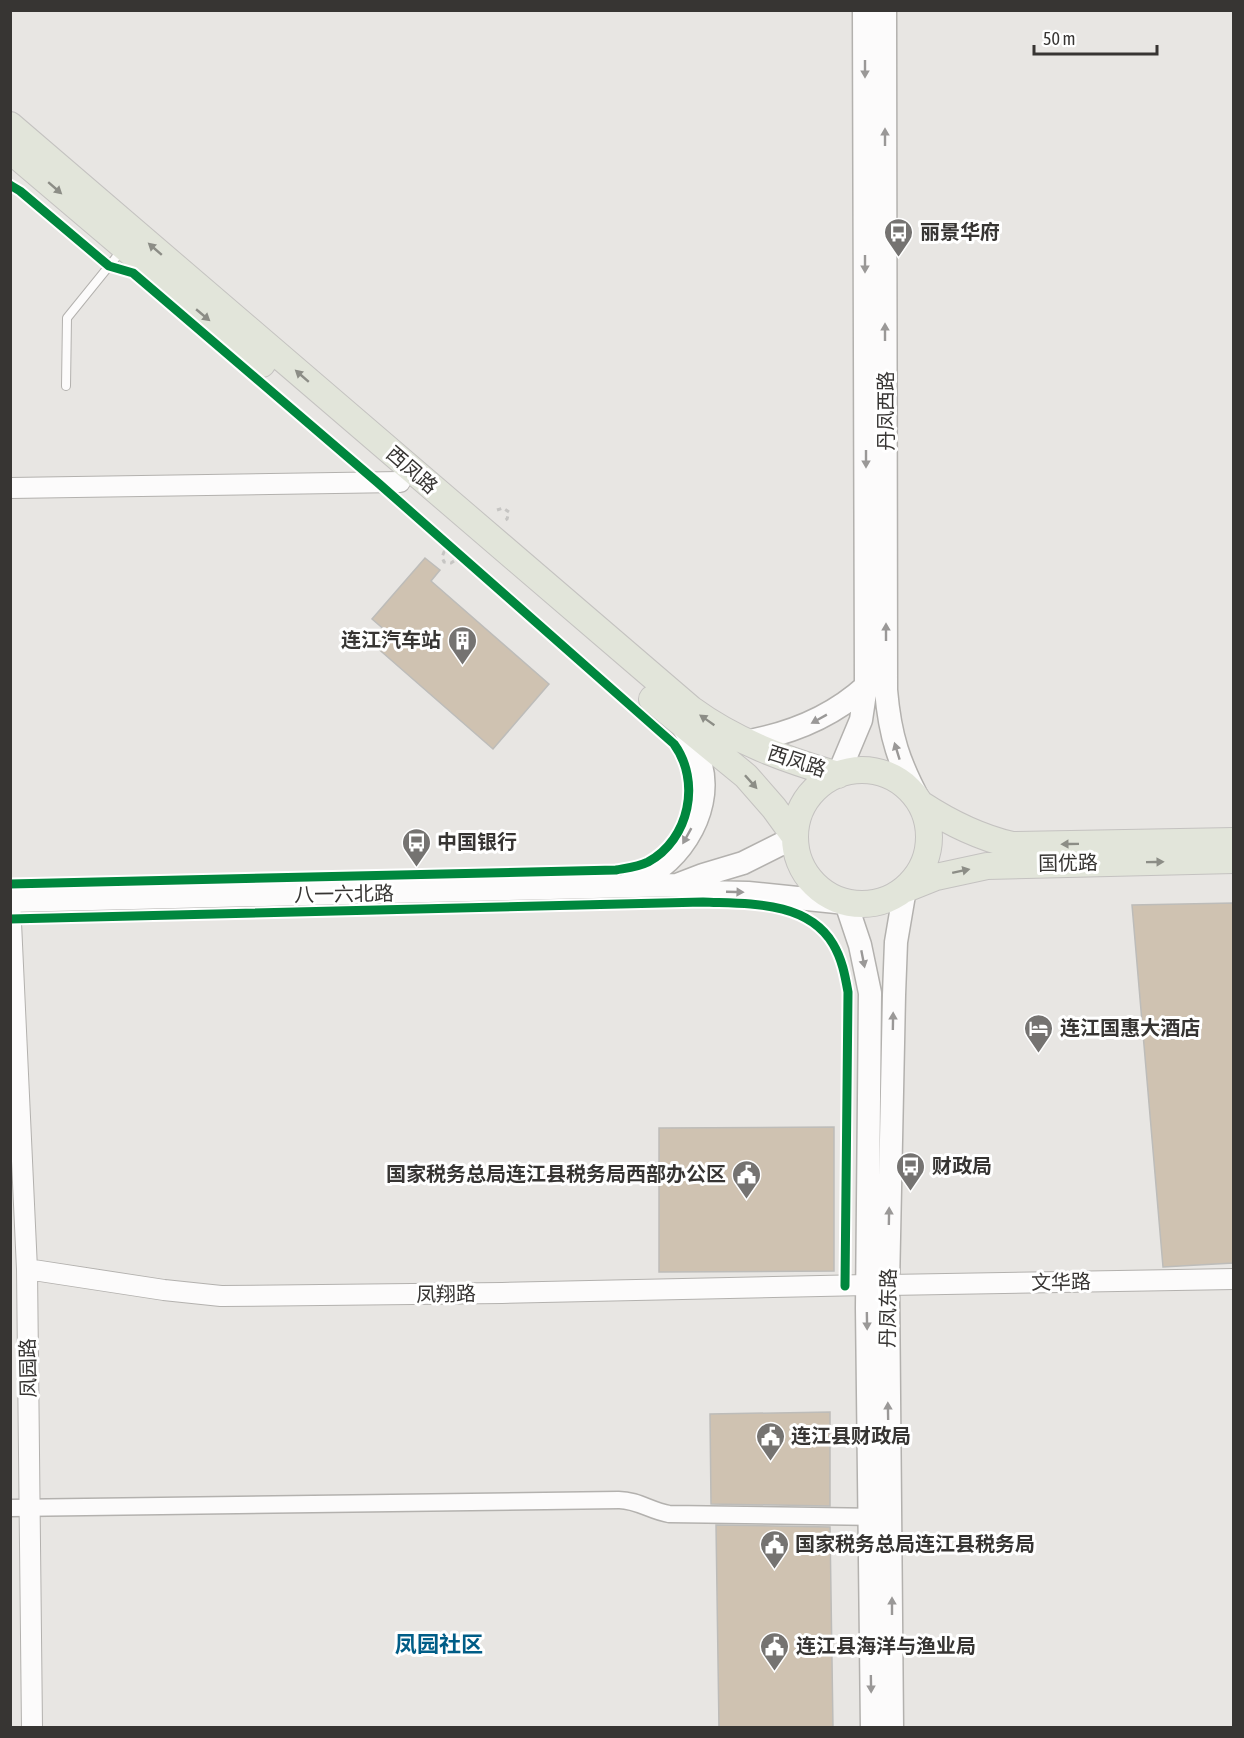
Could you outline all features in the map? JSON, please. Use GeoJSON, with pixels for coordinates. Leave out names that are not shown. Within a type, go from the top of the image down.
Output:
{"type":"FeatureCollection","features":[{"type":"Feature","properties":{"kind":"main road","name":"丹凤西路"},"geometry":{"type":"LineString","coordinates":[[838,775],[861,720],[866,686],[864,10]]}},
{"type":"Feature","properties":{"kind":"main road","name":"丹凤西路"},"geometry":{"type":"LineString","coordinates":[[885,10],[886,690],[889,724],[899,760],[921,804]]}},
{"type":"Feature","properties":{"kind":"main road","name":"西凤路"},"geometry":{"type":"LineString","coordinates":[[10,125],[707,721],[744,742],[785,759],[838,775]]}},
{"type":"Feature","properties":{"kind":"main road","name":"西凤路"},"geometry":{"type":"LineString","coordinates":[[10,150],[680,723],[746,776],[795,837]]}},
{"type":"Feature","properties":{"kind":"main road"},"geometry":{"type":"LineString","coordinates":[[744,742],[773,737],[810,724],[849,702],[866,686]]}},
{"type":"Feature","properties":{"kind":"main road"},"geometry":{"type":"LineString","coordinates":[[615,887],[640,880],[667,862],[679,850],[695,820],[703,788],[701,767],[690,737],[680,723]]}},
{"type":"Feature","properties":{"kind":"main road"},"geometry":{"type":"LineString","coordinates":[[857,770],[876,771],[894,777],[909,789],[921,804],[928,822],[930,840],[926,859],[918,876],[905,889],[887,900],[867,905],[846,903],[829,896],[815,886],[804,872],[797,855],[795,837],[797,821],[812,793],[824,782],[857,770]]}},
{"type":"Feature","properties":{"kind":"main road","name":"国优路"},"geometry":{"type":"LineString","coordinates":[[921,804],[966,831],[1012,845],[1233,841]]}},
{"type":"Feature","properties":{"kind":"main road","name":"八一六北路"},"geometry":{"type":"LineString","coordinates":[[677,885],[743,862],[795,837]]}},
{"type":"Feature","properties":{"kind":"main road","name":"国优路"},"geometry":{"type":"LineString","coordinates":[[905,889],[936,877],[987,866],[1233,860]]}},
{"type":"Feature","properties":{"kind":"main road","name":"八一六北路"},"geometry":{"type":"LineString","coordinates":[[10,901],[677,885],[703,892],[748,893],[846,903]]}},
{"type":"Feature","properties":{"kind":"main road","name":"丹凤东路"},"geometry":{"type":"LineString","coordinates":[[878,1286],[896,942],[905,889]]}},
{"type":"Feature","properties":{"kind":"main road","name":"丹凤东路"},"geometry":{"type":"LineString","coordinates":[[846,903],[860,945],[870,993],[878,1286],[888,1387],[880,1517],[872,1728]]}},
{"type":"Feature","properties":{"kind":"main road","name":"丹凤东路"},"geometry":{"type":"LineString","coordinates":[[880,1517],[892,1728]]}},
{"type":"Feature","properties":{"kind":"street"},"geometry":{"type":"LineString","coordinates":[[10,488],[400,482]]}},
{"type":"Feature","properties":{"kind":"street","name":"凤园路"},"geometry":{"type":"LineString","coordinates":[[10,901],[27,1269],[32,1728]]}},
{"type":"Feature","properties":{"kind":"street","name":"凤翔路"},"geometry":{"type":"LineString","coordinates":[[27,1269],[164,1290],[221,1296],[878,1286]]}},
{"type":"Feature","properties":{"kind":"street","name":"文华路"},"geometry":{"type":"LineString","coordinates":[[878,1286],[1233,1280]]}},
{"type":"Feature","properties":{"kind":"street"},"geometry":{"type":"LineString","coordinates":[[10,1508],[619,1500],[636,1502],[669,1514],[880,1517]]}},
{"type":"Feature","properties":{"kind":"lane"},"geometry":{"type":"LineString","coordinates":[[66,387],[67,318],[124,248]]}},
{"type":"Feature","properties":{"kind":"path"},"geometry":{"type":"LineString","coordinates":[[440,538],[483,576]]}},
{"type":"Feature","properties":{"kind":"path"},"geometry":{"type":"LineString","coordinates":[[454,561],[448,564],[444,562],[442,559],[444,552],[453,551],[483,576]]}},
{"type":"Feature","properties":{"kind":"building","name":"连江汽车站"},"geometry":{"type":"Polygon","coordinates":[[[425,558],[440,570],[431,581],[549,684],[493,749],[375,646],[387,632],[372,619],[425,558]]]}},
{"type":"Feature","properties":{"kind":"building"},"geometry":{"type":"Polygon","coordinates":[[[1233,903],[1233,1263],[1163,1267],[1132,905],[1233,903]]]}},
{"type":"Feature","properties":{"kind":"building","name":"国家税务总局连江县税务局西部办公区"},"geometry":{"type":"Polygon","coordinates":[[[834,1127],[834,1271],[659,1272],[659,1128],[834,1127]]]}},
{"type":"Feature","properties":{"kind":"building","name":"连江县财政局"},"geometry":{"type":"Polygon","coordinates":[[[830,1412],[830,1506],[711,1504],[710,1414],[830,1412]]]}},
{"type":"Feature","properties":{"kind":"building"},"geometry":{"type":"Polygon","coordinates":[[[716,1525],[830,1527],[833,1728],[719,1728],[716,1525]]]}},
{"type":"Feature","properties":{"kind":"cycle path"},"geometry":{"type":"LineString","coordinates":[[10,185],[109,266],[133,273],[377,482],[674,744],[682,759],[689,792],[682,824],[674,839],[662,852],[644,864],[616,870],[10,884]]}},
{"type":"Feature","properties":{"kind":"cycle path"},"geometry":{"type":"LineString","coordinates":[[10,919],[703,902],[774,907],[808,919],[822,930],[833,944],[841,961],[848,992],[845,1286]]}},
{"type":"Feature","properties":{"kind":"place","name":"丽景华府"},"geometry":{"type":"Point","coordinates":[899,258]}},
{"type":"Feature","properties":{"kind":"place","name":"连江汽车站"},"geometry":{"type":"Point","coordinates":[462,666]}},
{"type":"Feature","properties":{"kind":"place","name":"中国银行"},"geometry":{"type":"Point","coordinates":[416,868]}},
{"type":"Feature","properties":{"kind":"place","name":"连江国惠大酒店"},"geometry":{"type":"Point","coordinates":[1039,1054]}},
{"type":"Feature","properties":{"kind":"place","name":"财政局"},"geometry":{"type":"Point","coordinates":[911,1192]}},
{"type":"Feature","properties":{"kind":"place","name":"国家税务总局连江县税务局西部办公区"},"geometry":{"type":"Point","coordinates":[747,1200]}},
{"type":"Feature","properties":{"kind":"place","name":"连江县财政局"},"geometry":{"type":"Point","coordinates":[770,1462]}},
{"type":"Feature","properties":{"kind":"place","name":"国家税务总局连江县税务局"},"geometry":{"type":"Point","coordinates":[774,1570]}},
{"type":"Feature","properties":{"kind":"place","name":"连江县海洋与渔业局"},"geometry":{"type":"Point","coordinates":[775,1672]}},
{"type":"Feature","properties":{"kind":"district","name":"凤园社区"},"geometry":{"type":"Point","coordinates":[439,1644]}}]}
